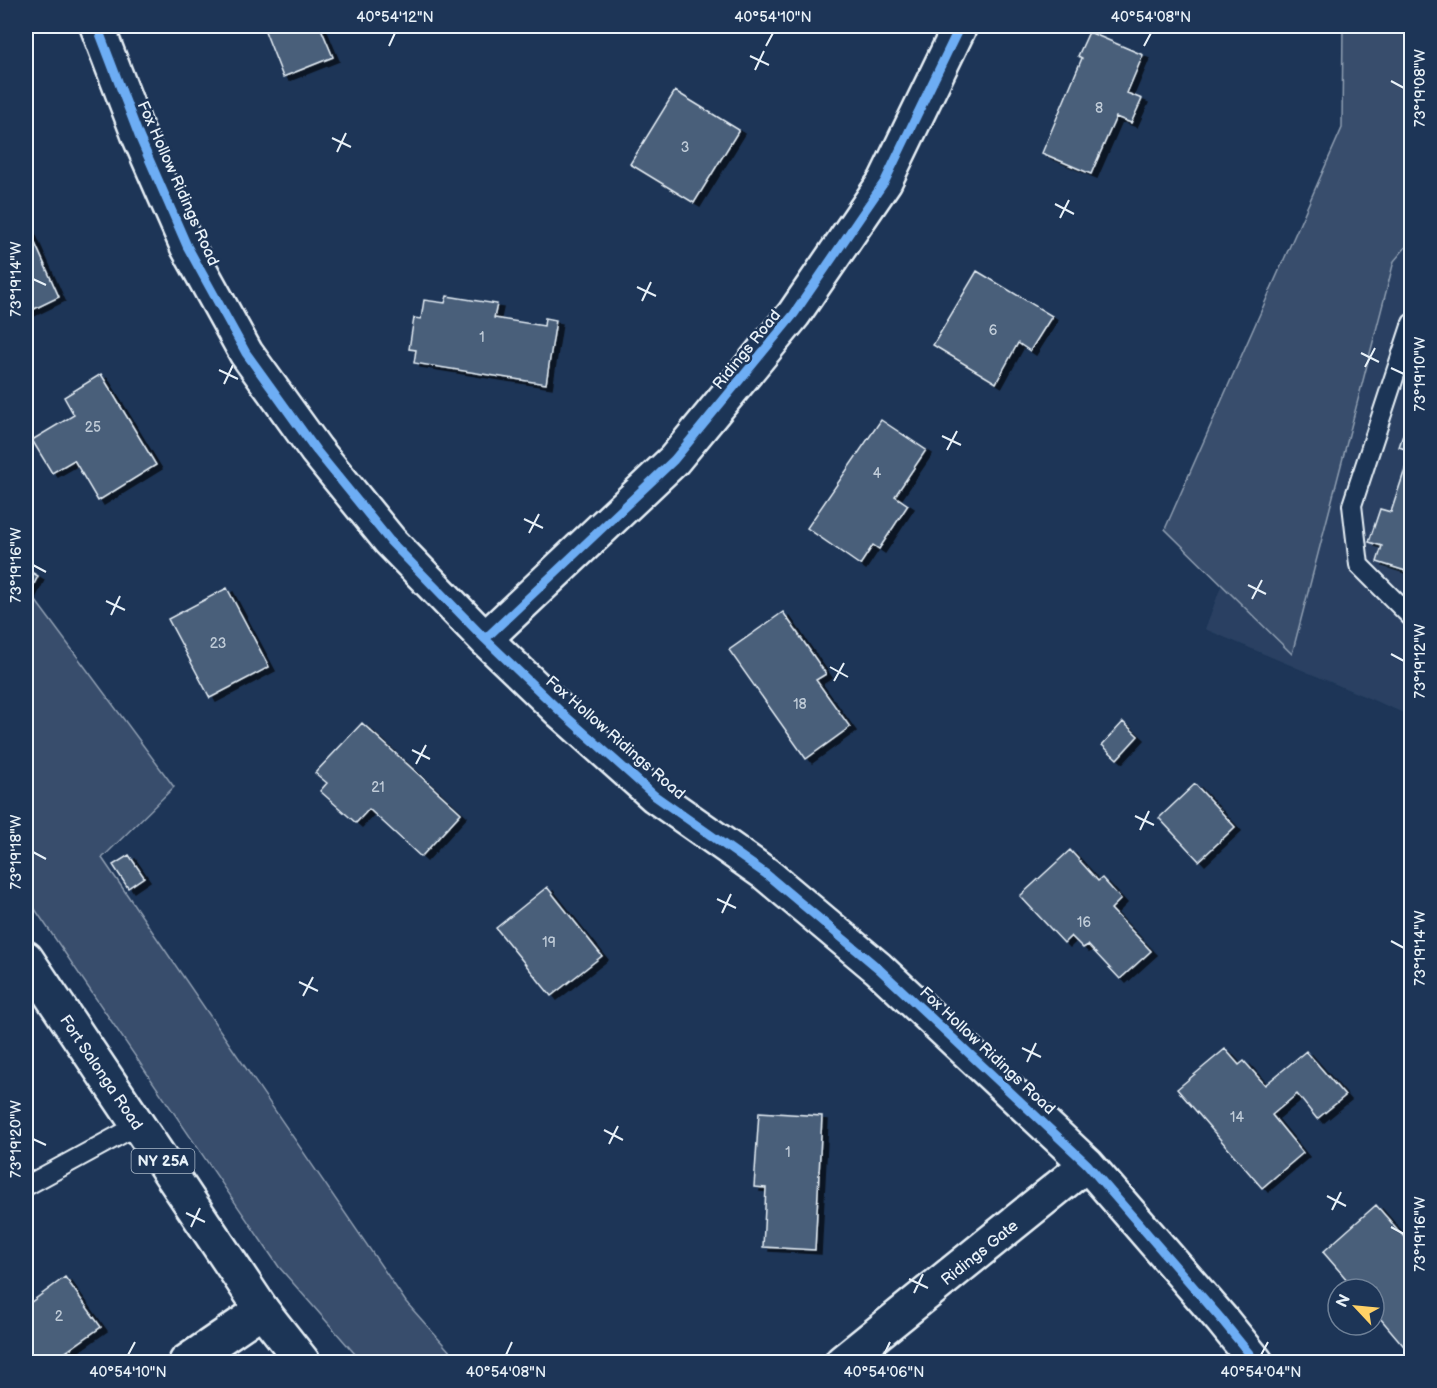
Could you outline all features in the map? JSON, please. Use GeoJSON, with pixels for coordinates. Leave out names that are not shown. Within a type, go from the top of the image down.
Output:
{"type":"FeatureCollection","features":[{"type":"Feature","properties":{"kind":"street","name":"Fox Hollow Ridings Road"},"geometry":{"type":"LineString","coordinates":[[98,26],[139,136],[187,246],[246,353],[316,450],[390,542],[485,639],[561,712],[655,796],[766,874],[878,968],[1087,1164],[1215,1311],[1256,1362]]}},
{"type":"Feature","properties":{"kind":"street","name":"Ridings Road"},"geometry":{"type":"LineString","coordinates":[[485,639],[674,460],[794,314],[885,181],[960,26]]}},
{"type":"Feature","properties":{"kind":"street","name":"Fort Salonga Road"},"geometry":{"type":"LineString","coordinates":[[26,958],[262,1310],[303,1362]]}},
{"type":"Feature","properties":{"kind":"street","name":"Ridings Gate"},"geometry":{"type":"LineString","coordinates":[[842,1362],[1087,1164]]}},
{"type":"Feature","properties":{"kind":"street"},"geometry":{"type":"LineString","coordinates":[[199,1359],[262,1310]]}},
{"type":"Feature","properties":{"kind":"lane"},"geometry":{"type":"LineString","coordinates":[[1412,323],[1352,505],[1359,565],[1412,618]]}},
{"type":"Feature","properties":{"kind":"lane"},"geometry":{"type":"LineString","coordinates":[[26,1186],[138,1125]]}},
{"type":"Feature","properties":{"kind":"shaded area"},"geometry":{"type":"Polygon","coordinates":[[[1343,26],[1411,26],[1411,241],[1394,261],[1292,654],[1165,529],[1342,128],[1343,26]]]}},
{"type":"Feature","properties":{"kind":"shaded area"},"geometry":{"type":"Polygon","coordinates":[[[1411,81],[1411,716],[1205,629],[1411,81]]]}},
{"type":"Feature","properties":{"kind":"shaded area"},"geometry":{"type":"Polygon","coordinates":[[[30,593],[174,787],[102,858],[406,1302],[459,1362],[362,1362],[279,1267],[26,896],[26,595],[30,593]]]}},
{"type":"Feature","properties":{"kind":"building"},"geometry":{"type":"Polygon","coordinates":[[[263,26],[320,26],[333,57],[283,77],[263,26]]]}},
{"type":"Feature","properties":{"kind":"building"},"geometry":{"type":"Polygon","coordinates":[[[1089,32],[1143,55],[1127,93],[1142,99],[1131,123],[1116,117],[1091,174],[1042,153],[1082,58],[1078,56],[1089,32]]]}},
{"type":"Feature","properties":{"kind":"building"},"geometry":{"type":"Polygon","coordinates":[[[675,91],[739,130],[694,203],[630,164],[675,91]]]}},
{"type":"Feature","properties":{"kind":"building"},"geometry":{"type":"Polygon","coordinates":[[[26,223],[59,297],[26,313],[26,223]]]}},
{"type":"Feature","properties":{"kind":"building"},"geometry":{"type":"Polygon","coordinates":[[[977,271],[1052,316],[1030,351],[1018,343],[996,383],[933,345],[977,271]]]}},
{"type":"Feature","properties":{"kind":"building"},"geometry":{"type":"Polygon","coordinates":[[[447,296],[497,304],[494,318],[544,326],[545,318],[556,320],[546,384],[414,363],[416,350],[409,349],[414,318],[421,319],[424,300],[445,303],[447,296]]]}},
{"type":"Feature","properties":{"kind":"building"},"geometry":{"type":"Polygon","coordinates":[[[101,374],[156,465],[98,501],[74,460],[52,473],[32,440],[74,415],[64,397],[101,374]]]}},
{"type":"Feature","properties":{"kind":"building"},"geometry":{"type":"Polygon","coordinates":[[[1409,417],[1412,418],[1412,573],[1377,562],[1382,546],[1369,542],[1380,509],[1391,512],[1411,451],[1399,447],[1409,417]]]}},
{"type":"Feature","properties":{"kind":"building"},"geometry":{"type":"Polygon","coordinates":[[[881,420],[926,450],[895,496],[908,505],[879,549],[873,545],[860,565],[807,528],[881,420]]]}},
{"type":"Feature","properties":{"kind":"building"},"geometry":{"type":"Polygon","coordinates":[[[26,569],[38,576],[26,600],[26,569]]]}},
{"type":"Feature","properties":{"kind":"building"},"geometry":{"type":"Polygon","coordinates":[[[227,588],[269,667],[210,698],[168,619],[227,588]]]}},
{"type":"Feature","properties":{"kind":"building"},"geometry":{"type":"Polygon","coordinates":[[[783,612],[826,674],[816,680],[850,727],[806,759],[729,650],[783,612]]]}},
{"type":"Feature","properties":{"kind":"building"},"geometry":{"type":"Polygon","coordinates":[[[1123,722],[1138,736],[1117,759],[1102,745],[1123,722]]]}},
{"type":"Feature","properties":{"kind":"building"},"geometry":{"type":"Polygon","coordinates":[[[362,723],[461,813],[421,857],[369,809],[356,823],[320,791],[327,783],[315,773],[362,723]]]}},
{"type":"Feature","properties":{"kind":"building"},"geometry":{"type":"Polygon","coordinates":[[[1195,784],[1235,827],[1199,861],[1159,818],[1195,784]]]}},
{"type":"Feature","properties":{"kind":"building"},"geometry":{"type":"Polygon","coordinates":[[[1070,850],[1098,881],[1102,878],[1121,899],[1111,909],[1151,951],[1120,979],[1088,945],[1083,948],[1071,936],[1064,943],[1020,896],[1070,850]]]}},
{"type":"Feature","properties":{"kind":"building"},"geometry":{"type":"Polygon","coordinates":[[[129,855],[144,877],[128,888],[113,865],[129,855]]]}},
{"type":"Feature","properties":{"kind":"building"},"geometry":{"type":"Polygon","coordinates":[[[547,887],[602,956],[551,996],[496,928],[547,887]]]}},
{"type":"Feature","properties":{"kind":"building"},"geometry":{"type":"Polygon","coordinates":[[[1225,1049],[1239,1065],[1244,1061],[1265,1085],[1306,1051],[1345,1096],[1317,1119],[1297,1094],[1272,1115],[1303,1153],[1262,1188],[1177,1089],[1225,1049]]]}},
{"type":"Feature","properties":{"kind":"building"},"geometry":{"type":"Polygon","coordinates":[[[759,1112],[822,1116],[815,1250],[763,1247],[766,1188],[754,1187],[759,1112]]]}},
{"type":"Feature","properties":{"kind":"building"},"geometry":{"type":"Polygon","coordinates":[[[1376,1205],[1412,1246],[1412,1348],[1408,1351],[1386,1325],[1386,1277],[1345,1277],[1323,1252],[1376,1205]]]}},
{"type":"Feature","properties":{"kind":"building"},"geometry":{"type":"Polygon","coordinates":[[[65,1277],[101,1327],[63,1354],[66,1359],[61,1362],[26,1362],[26,1306],[65,1277]]]}},
{"type":"Feature","properties":{"kind":"cycle path"},"geometry":{"type":"LineString","coordinates":[[97,26],[139,136],[187,246],[246,353],[316,450],[390,541],[485,639],[561,712],[655,796],[766,874],[878,968],[1087,1164],[1256,1362]]}},
{"type":"Feature","properties":{"kind":"cycle path"},"geometry":{"type":"LineString","coordinates":[[485,639],[674,460],[794,314],[885,181],[960,26]]}}]}
